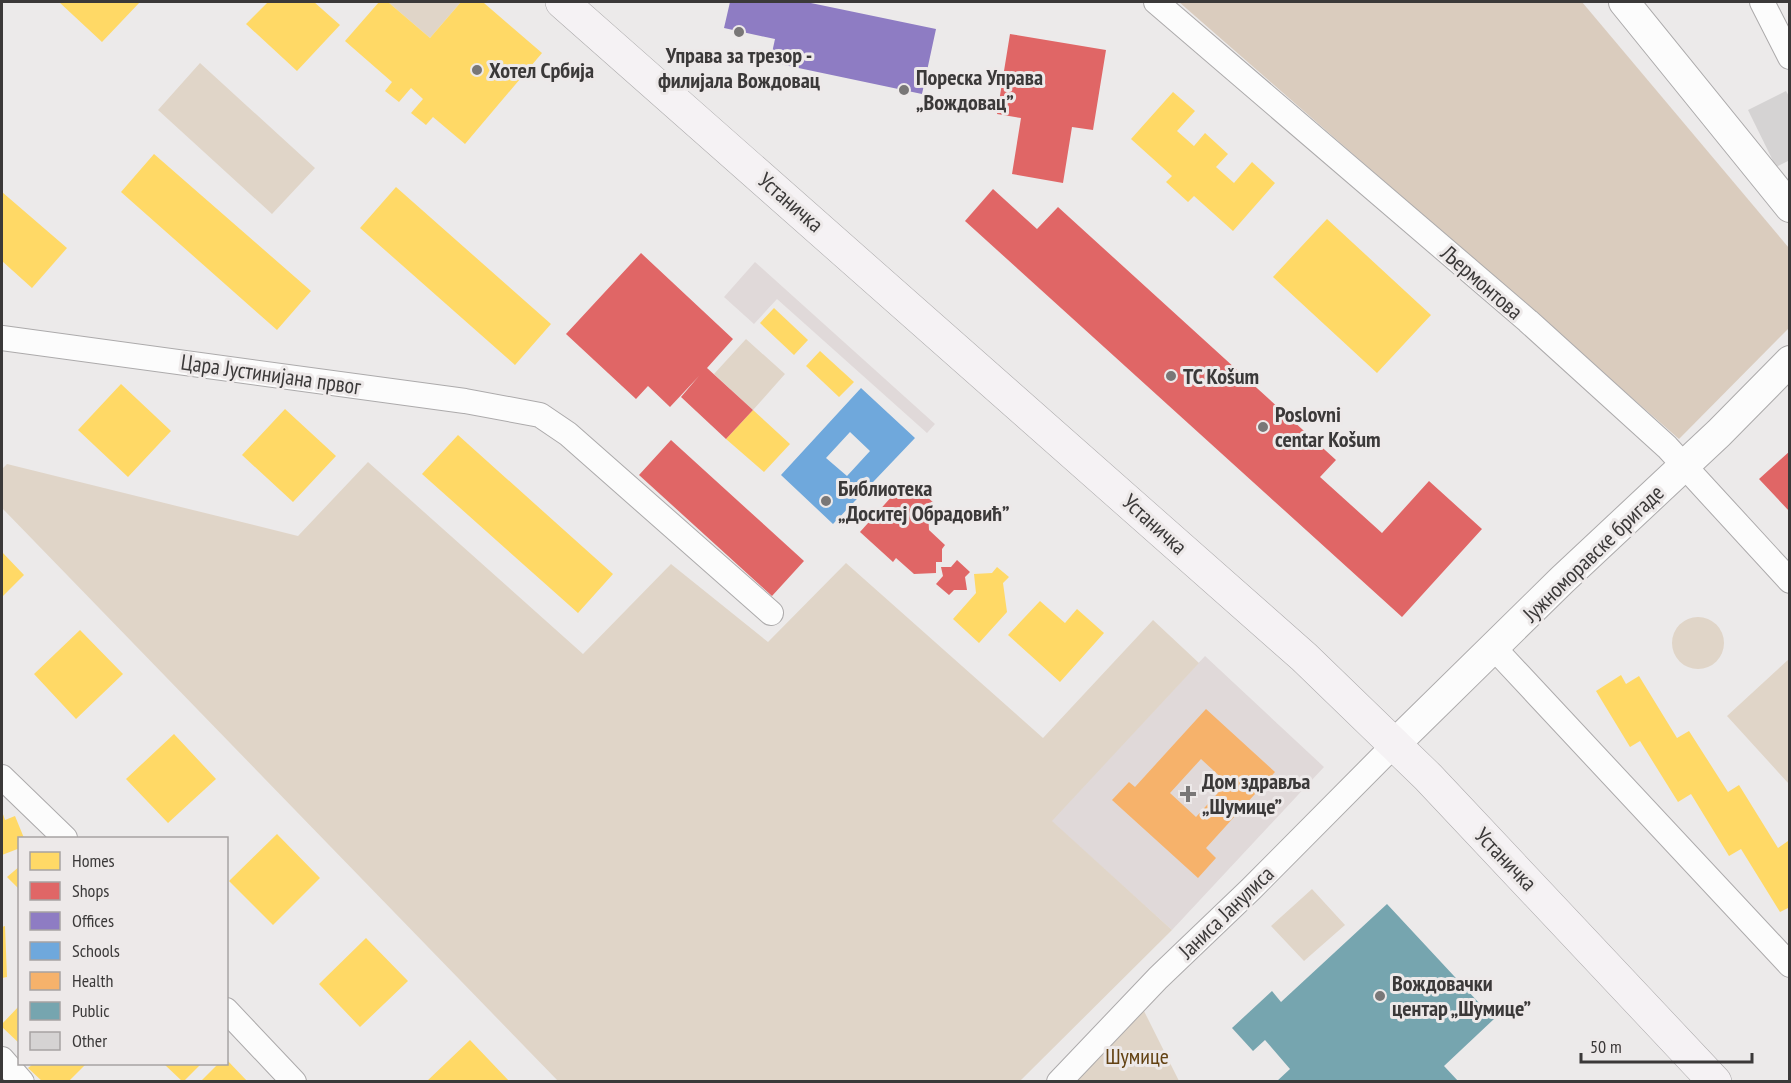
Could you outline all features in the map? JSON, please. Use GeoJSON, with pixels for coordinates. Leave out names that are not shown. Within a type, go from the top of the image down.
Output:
{"type":"FeatureCollection","features":[{"type":"Feature","properties":{"kind":"main road","name":"Устаничка"},"geometry":{"type":"LineString","coordinates":[[562,2],[1304,657],[1395,744],[1715,1082]]}},
{"type":"Feature","properties":{"kind":"street","name":"Љермонтова"},"geometry":{"type":"LineString","coordinates":[[1156,2],[1528,321],[1685,465],[1790,581]]}},
{"type":"Feature","properties":{"kind":"street"},"geometry":{"type":"LineString","coordinates":[[1625,2],[1785,193]]}},
{"type":"Feature","properties":{"kind":"street"},"geometry":{"type":"LineString","coordinates":[[1762,2],[1790,57]]}},
{"type":"Feature","properties":{"kind":"street","name":"Цара Јустинијана првог"},"geometry":{"type":"LineString","coordinates":[[2,338],[465,401],[540,415],[568,434],[771,613]]}},
{"type":"Feature","properties":{"kind":"street","name":"Јужноморавске бригаде"},"geometry":{"type":"LineString","coordinates":[[1395,744],[1790,361]]}},
{"type":"Feature","properties":{"kind":"street"},"geometry":{"type":"LineString","coordinates":[[1494,648],[1790,965]]}},
{"type":"Feature","properties":{"kind":"street","name":"Јаниса Јанулиса"},"geometry":{"type":"LineString","coordinates":[[1059,1082],[1158,978],[1250,890],[1395,744]]}},
{"type":"Feature","properties":{"kind":"street"},"geometry":{"type":"LineString","coordinates":[[2,777],[63,837]]}},
{"type":"Feature","properties":{"kind":"street"},"geometry":{"type":"LineString","coordinates":[[228,1012],[294,1082]]}},
{"type":"Feature","properties":{"kind":"street"},"geometry":{"type":"LineString","coordinates":[[2,1059],[22,1082]]}},
{"type":"Feature","properties":{"kind":"shaded area"},"geometry":{"type":"Polygon","coordinates":[[[1179,2],[1582,2],[1789,248],[1789,328],[1679,439],[1179,2]]]}},
{"type":"Feature","properties":{"kind":"shaded area"},"geometry":{"type":"Polygon","coordinates":[[[755,262],[935,424],[927,433],[777,299],[754,324],[724,297],[755,262]]]}},
{"type":"Feature","properties":{"kind":"shaded area","name":"Дом здравља „Шумице”"},"geometry":{"type":"Polygon","coordinates":[[[1205,656],[1324,767],[1172,930],[1051,821],[1205,656]]]}},
{"type":"Feature","properties":{"kind":"green space"},"geometry":{"type":"Polygon","coordinates":[[[388,2],[461,2],[430,38],[388,2]]]}},
{"type":"Feature","properties":{"kind":"green space"},"geometry":{"type":"Polygon","coordinates":[[[200,63],[315,168],[272,214],[158,110],[200,63]]]}},
{"type":"Feature","properties":{"kind":"green space"},"geometry":{"type":"Polygon","coordinates":[[[746,339],[785,374],[753,410],[714,374],[746,339]]]}},
{"type":"Feature","properties":{"kind":"green space"},"geometry":{"type":"Polygon","coordinates":[[[368,462],[583,654],[671,564],[768,642],[846,563],[1043,738],[1153,620],[1199,663],[1052,821],[1172,930],[1020,1081],[558,1081],[2,508],[2,469],[7,464],[298,536],[368,462]]]}},
{"type":"Feature","properties":{"kind":"green space"},"geometry":{"type":"Polygon","coordinates":[[[1698,617],[1708,619],[1716,625],[1722,633],[1724,643],[1722,653],[1716,661],[1708,667],[1698,669],[1688,667],[1680,661],[1674,653],[1672,643],[1674,633],[1680,625],[1688,619],[1698,617]]]}},
{"type":"Feature","properties":{"kind":"green space"},"geometry":{"type":"Polygon","coordinates":[[[1789,659],[1789,784],[1727,716],[1789,659]]]}},
{"type":"Feature","properties":{"kind":"green space"},"geometry":{"type":"Polygon","coordinates":[[[1312,889],[1345,925],[1304,961],[1271,926],[1312,889]]]}},
{"type":"Feature","properties":{"kind":"green space","name":"Шумице"},"geometry":{"type":"Polygon","coordinates":[[[1144,1011],[1179,1081],[1076,1082],[1144,1011]]]}},
{"type":"Feature","properties":{"kind":"building: Homes"},"geometry":{"type":"Polygon","coordinates":[[[59,2],[140,2],[102,42],[59,2]]]}},
{"type":"Feature","properties":{"kind":"building: Homes"},"geometry":{"type":"Polygon","coordinates":[[[268,2],[314,2],[340,25],[297,71],[246,24],[268,2]]]}},
{"type":"Feature","properties":{"kind":"building: Homes","name":"Хотел Србија"},"geometry":{"type":"Polygon","coordinates":[[[379,2],[388,2],[430,38],[461,2],[485,2],[542,53],[465,144],[433,117],[426,125],[411,113],[423,99],[411,88],[399,102],[385,91],[392,82],[345,41],[379,2]]]}},
{"type":"Feature","properties":{"kind":"building: Homes"},"geometry":{"type":"Polygon","coordinates":[[[1173,92],[1195,111],[1177,131],[1194,146],[1205,133],[1228,154],[1216,167],[1234,183],[1252,162],[1275,183],[1233,231],[1194,196],[1188,202],[1166,182],[1172,176],[1131,139],[1173,92]]]}},
{"type":"Feature","properties":{"kind":"building: Homes"},"geometry":{"type":"Polygon","coordinates":[[[154,154],[311,291],[277,330],[121,192],[154,154]]]}},
{"type":"Feature","properties":{"kind":"building: Homes"},"geometry":{"type":"Polygon","coordinates":[[[396,187],[551,324],[515,365],[360,228],[396,187]]]}},
{"type":"Feature","properties":{"kind":"building: Homes"},"geometry":{"type":"Polygon","coordinates":[[[2,192],[67,248],[32,288],[2,261],[2,192]]]}},
{"type":"Feature","properties":{"kind":"building: Homes"},"geometry":{"type":"Polygon","coordinates":[[[1327,219],[1431,315],[1377,373],[1273,277],[1327,219]]]}},
{"type":"Feature","properties":{"kind":"building: Homes"},"geometry":{"type":"Polygon","coordinates":[[[774,308],[808,340],[794,355],[760,323],[774,308]]]}},
{"type":"Feature","properties":{"kind":"building: Homes"},"geometry":{"type":"Polygon","coordinates":[[[820,351],[854,382],[839,397],[806,366],[820,351]]]}},
{"type":"Feature","properties":{"kind":"building: Homes"},"geometry":{"type":"Polygon","coordinates":[[[121,384],[171,431],[128,477],[78,430],[121,384]]]}},
{"type":"Feature","properties":{"kind":"building: Homes"},"geometry":{"type":"Polygon","coordinates":[[[285,409],[336,456],[293,502],[242,455],[285,409]]]}},
{"type":"Feature","properties":{"kind":"building: Homes"},"geometry":{"type":"Polygon","coordinates":[[[753,410],[790,444],[764,472],[726,439],[753,410]]]}},
{"type":"Feature","properties":{"kind":"building: Homes"},"geometry":{"type":"Polygon","coordinates":[[[458,435],[613,574],[578,613],[422,474],[458,435]]]}},
{"type":"Feature","properties":{"kind":"building: Homes"},"geometry":{"type":"Polygon","coordinates":[[[2,552],[24,575],[2,597],[2,552]]]}},
{"type":"Feature","properties":{"kind":"building: Homes"},"geometry":{"type":"Polygon","coordinates":[[[997,567],[1009,577],[1003,583],[1007,612],[979,643],[953,619],[976,593],[974,574],[992,573],[997,567]]]}},
{"type":"Feature","properties":{"kind":"building: Homes"},"geometry":{"type":"Polygon","coordinates":[[[1040,601],[1065,623],[1077,609],[1104,633],[1060,682],[1008,635],[1040,601]]]}},
{"type":"Feature","properties":{"kind":"building: Homes"},"geometry":{"type":"Polygon","coordinates":[[[80,630],[123,674],[76,719],[34,674],[80,630]]]}},
{"type":"Feature","properties":{"kind":"building: Homes"},"geometry":{"type":"Polygon","coordinates":[[[1621,675],[1626,684],[1639,676],[1677,738],[1689,731],[1728,792],[1739,785],[1778,848],[1788,841],[1790,907],[1780,912],[1741,849],[1729,856],[1691,794],[1678,802],[1640,741],[1630,747],[1596,691],[1621,675]]]}},
{"type":"Feature","properties":{"kind":"building: Homes"},"geometry":{"type":"Polygon","coordinates":[[[174,734],[216,779],[168,823],[126,779],[174,734]]]}},
{"type":"Feature","properties":{"kind":"building: Homes"},"geometry":{"type":"Polygon","coordinates":[[[2,811],[5,820],[15,816],[24,837],[18,837],[18,849],[2,855],[2,811]]]}},
{"type":"Feature","properties":{"kind":"building: Homes"},"geometry":{"type":"Polygon","coordinates":[[[277,834],[320,878],[273,925],[229,881],[277,834]]]}},
{"type":"Feature","properties":{"kind":"building: Homes"},"geometry":{"type":"Polygon","coordinates":[[[18,868],[18,888],[7,877],[18,868]]]}},
{"type":"Feature","properties":{"kind":"building: Homes"},"geometry":{"type":"Polygon","coordinates":[[[5,926],[7,977],[2,978],[2,927],[5,926]]]}},
{"type":"Feature","properties":{"kind":"building: Homes"},"geometry":{"type":"Polygon","coordinates":[[[366,938],[408,981],[360,1027],[319,984],[366,938]]]}},
{"type":"Feature","properties":{"kind":"building: Homes"},"geometry":{"type":"Polygon","coordinates":[[[18,1007],[18,1042],[2,1027],[2,1024],[18,1007]]]}},
{"type":"Feature","properties":{"kind":"building: Homes"},"geometry":{"type":"Polygon","coordinates":[[[470,1040],[510,1082],[426,1082],[470,1040]]]}},
{"type":"Feature","properties":{"kind":"building: Homes"},"geometry":{"type":"Polygon","coordinates":[[[228,1061],[248,1082],[200,1082],[217,1065],[228,1065],[228,1061]]]}},
{"type":"Feature","properties":{"kind":"building: Homes"},"geometry":{"type":"Polygon","coordinates":[[[32,1065],[85,1065],[68,1082],[43,1082],[28,1068],[32,1065]]]}},
{"type":"Feature","properties":{"kind":"building: Homes"},"geometry":{"type":"Polygon","coordinates":[[[165,1065],[200,1065],[183,1082],[165,1065]]]}},
{"type":"Feature","properties":{"kind":"building: Shops"},"geometry":{"type":"Polygon","coordinates":[[[1010,34],[1106,50],[1093,130],[1072,127],[1063,183],[1012,174],[1021,118],[997,114],[1010,34]]]}},
{"type":"Feature","properties":{"kind":"building: Shops"},"geometry":{"type":"Polygon","coordinates":[[[993,189],[1037,229],[1058,207],[1336,460],[1320,477],[1382,533],[1429,481],[1482,529],[1402,617],[965,221],[993,189]]]}},
{"type":"Feature","properties":{"kind":"building: Shops"},"geometry":{"type":"Polygon","coordinates":[[[641,253],[733,339],[707,368],[753,410],[726,439],[681,397],[699,376],[670,407],[648,386],[636,399],[566,334],[641,253]]]}},
{"type":"Feature","properties":{"kind":"building: Shops"},"geometry":{"type":"Polygon","coordinates":[[[671,440],[804,561],[772,596],[639,475],[671,440]]]}},
{"type":"Feature","properties":{"kind":"building: Shops"},"geometry":{"type":"Polygon","coordinates":[[[1790,451],[1790,512],[1759,479],[1790,451]]]}},
{"type":"Feature","properties":{"kind":"building: Shops"},"geometry":{"type":"Polygon","coordinates":[[[919,490],[934,503],[928,511],[929,530],[945,545],[942,549],[942,562],[936,562],[936,573],[914,574],[896,558],[893,562],[860,532],[893,495],[898,499],[913,498],[919,490]]]}},
{"type":"Feature","properties":{"kind":"building: Shops"},"geometry":{"type":"Polygon","coordinates":[[[957,560],[970,572],[965,577],[967,590],[954,590],[949,595],[936,584],[943,576],[941,567],[951,567],[957,560]]]}},
{"type":"Feature","properties":{"kind":"building: Offices"},"geometry":{"type":"Polygon","coordinates":[[[730,2],[806,2],[936,29],[922,94],[770,62],[775,39],[724,28],[730,2]]]}},
{"type":"Feature","properties":{"kind":"building: Schools"},"geometry":{"type":"Polygon","coordinates":[[[861,388],[915,438],[833,524],[781,475],[861,388]],[[850,432],[826,458],[847,476],[870,451],[850,432]]]}},
{"type":"Feature","properties":{"kind":"building: Health"},"geometry":{"type":"Polygon","coordinates":[[[1206,709],[1275,772],[1206,848],[1216,858],[1198,878],[1112,800],[1129,782],[1135,787],[1206,709]],[[1201,759],[1170,793],[1196,817],[1227,783],[1201,759]]]}},
{"type":"Feature","properties":{"kind":"building: Public","name":"Вождовачки центар „Шумице”"},"geometry":{"type":"Polygon","coordinates":[[[1387,904],[1494,1019],[1444,1066],[1459,1082],[1276,1082],[1290,1069],[1265,1040],[1253,1051],[1232,1028],[1272,991],[1281,1002],[1387,904]]]}},
{"type":"Feature","properties":{"kind":"building: Other"},"geometry":{"type":"Polygon","coordinates":[[[1786,91],[1790,98],[1790,160],[1776,167],[1748,110],[1786,91]]]}},
{"type":"Feature","properties":{"kind":"place","name":"Управа за трезор - филијала Вождовац"},"geometry":{"type":"Point","coordinates":[739,32]}},
{"type":"Feature","properties":{"kind":"place","name":"Хотел Србија"},"geometry":{"type":"Point","coordinates":[477,70]}},
{"type":"Feature","properties":{"kind":"place","name":"Пореска Управа „Вождовац”"},"geometry":{"type":"Point","coordinates":[904,90]}},
{"type":"Feature","properties":{"kind":"place","name":"TC Košum"},"geometry":{"type":"Point","coordinates":[1171,376]}},
{"type":"Feature","properties":{"kind":"place","name":"Poslovni centar Košum"},"geometry":{"type":"Point","coordinates":[1263,427]}},
{"type":"Feature","properties":{"kind":"place","name":"Библиотека „Доситеј Обрадовић”"},"geometry":{"type":"Point","coordinates":[826,501]}},
{"type":"Feature","properties":{"kind":"place","name":"Дом здравља „Шумице”"},"geometry":{"type":"Point","coordinates":[1188,794]}},
{"type":"Feature","properties":{"kind":"place","name":"Вождовачки центар „Шумице”"},"geometry":{"type":"Point","coordinates":[1380,996]}}]}
